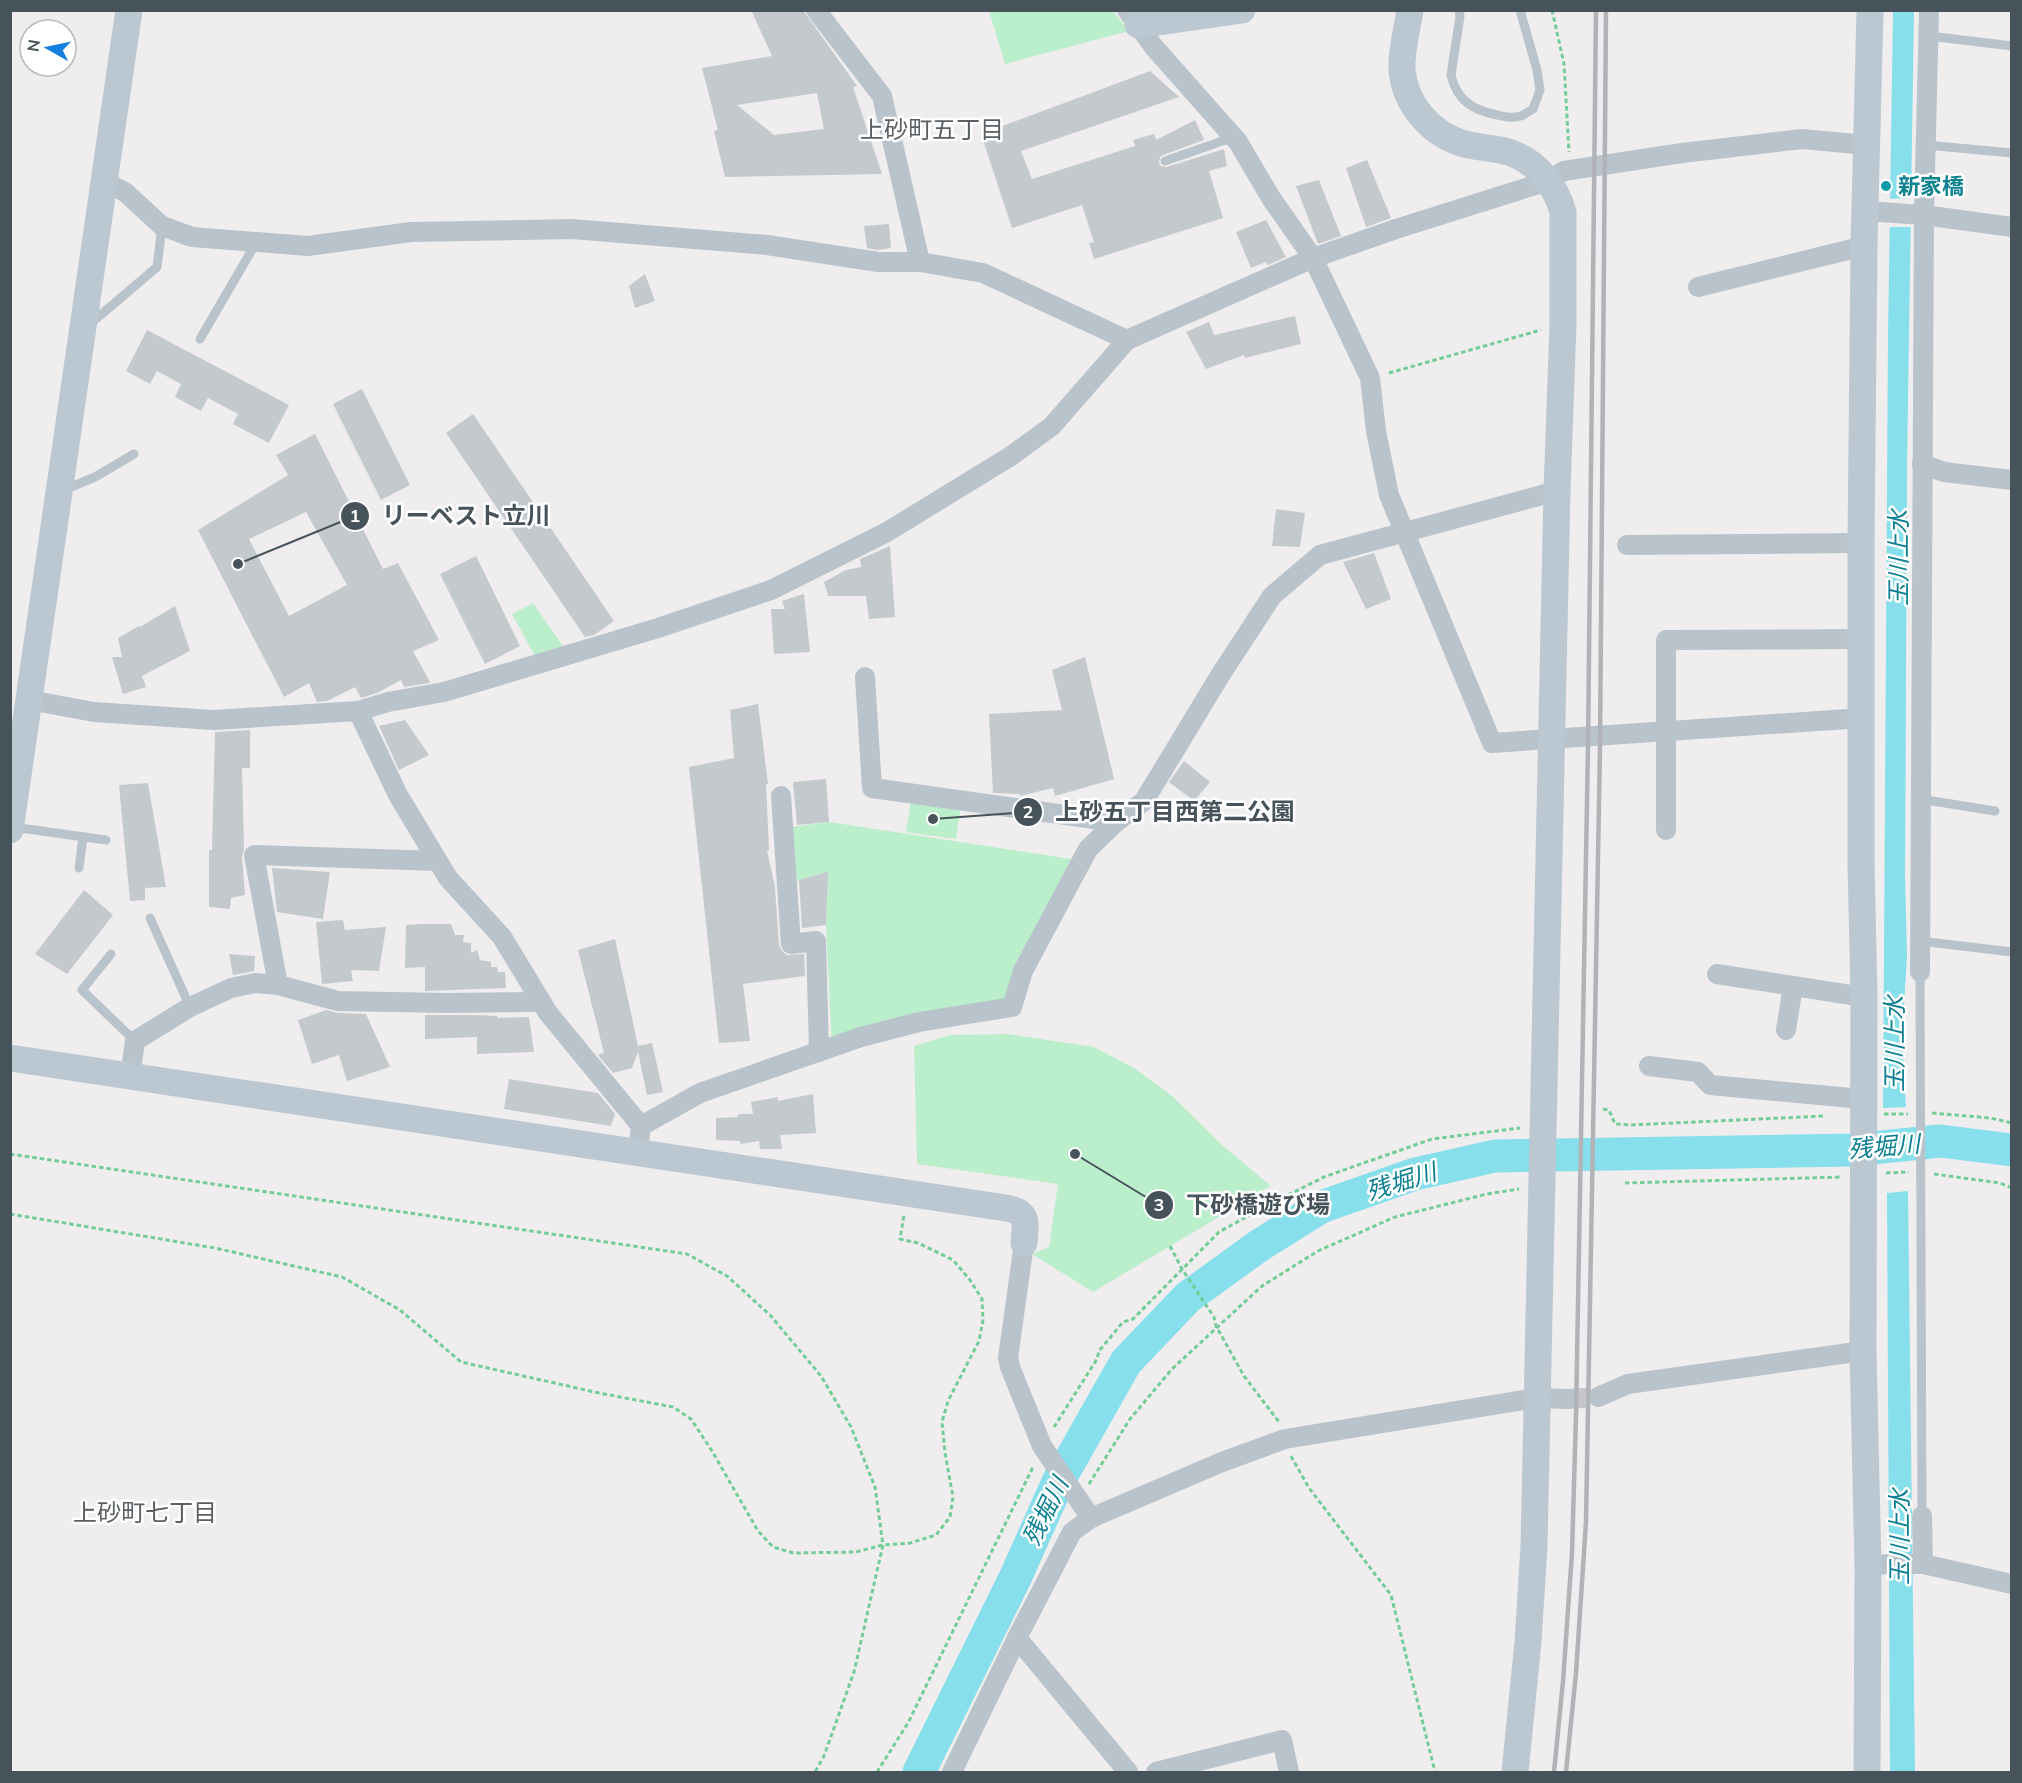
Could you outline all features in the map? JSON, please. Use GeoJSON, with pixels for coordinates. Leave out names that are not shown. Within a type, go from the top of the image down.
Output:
{"type":"FeatureCollection","features":[{"type":"Feature","properties":{"kind":"street"},"geometry":{"type":"LineString","coordinates":[[11,829],[129,10]]}},
{"type":"Feature","properties":{"kind":"street"},"geometry":{"type":"LineString","coordinates":[[816,10],[882,96],[920,262]]}},
{"type":"Feature","properties":{"kind":"street"},"geometry":{"type":"LineString","coordinates":[[1132,18],[1242,10]]}},
{"type":"Feature","properties":{"kind":"street"},"geometry":{"type":"LineString","coordinates":[[1410,10],[1402,71],[1408,95],[1422,117],[1438,131],[1454,140],[1515,155],[1532,165],[1548,181],[1561,202],[1563,212],[1563,324],[1552,739],[1532,1132],[1531,1186],[1536,1398],[1534,1546],[1528,1642],[1515,1773]]}},
{"type":"Feature","properties":{"kind":"street"},"geometry":{"type":"LineString","coordinates":[[1867,1773],[1877,1566],[1863,1351],[1868,1111],[1861,862],[1861,543],[1864,246],[1870,212],[1867,145],[1870,10]]}},
{"type":"Feature","properties":{"kind":"street"},"geometry":{"type":"LineString","coordinates":[[1920,972],[1922,464],[1918,215],[1926,145],[1929,10]]}},
{"type":"Feature","properties":{"kind":"street"},"geometry":{"type":"LineString","coordinates":[[1132,18],[1234,137],[1271,198],[1313,258],[1370,378],[1376,431],[1386,483],[1492,742],[1862,718]]}},
{"type":"Feature","properties":{"kind":"street"},"geometry":{"type":"LineString","coordinates":[[29,700],[94,712],[214,720],[358,711],[388,702],[444,692],[658,628],[778,587],[887,532],[1011,456],[1052,426],[1127,340],[1313,258],[1548,181],[1564,171],[1682,153],[1802,139],[1867,145]]}},
{"type":"Feature","properties":{"kind":"street"},"geometry":{"type":"LineString","coordinates":[[104,180],[126,192],[162,226],[192,237],[308,246],[411,232],[572,229],[767,245],[878,262],[920,262],[983,273],[1127,340]]}},
{"type":"Feature","properties":{"kind":"street"},"geometry":{"type":"LineString","coordinates":[[1870,212],[2012,226]]}},
{"type":"Feature","properties":{"kind":"street"},"geometry":{"type":"LineString","coordinates":[[1698,287],[1864,246]]}},
{"type":"Feature","properties":{"kind":"street"},"geometry":{"type":"LineString","coordinates":[[1922,464],[1944,472],[2012,480]]}},
{"type":"Feature","properties":{"kind":"street"},"geometry":{"type":"LineString","coordinates":[[639,1139],[700,1093],[861,1037],[919,1022],[1012,1006],[1023,971],[1088,849],[1116,822],[1144,801],[1221,674],[1272,596],[1320,555],[1557,491]]}},
{"type":"Feature","properties":{"kind":"street"},"geometry":{"type":"LineString","coordinates":[[1627,545],[1861,543]]}},
{"type":"Feature","properties":{"kind":"street"},"geometry":{"type":"LineString","coordinates":[[1666,830],[1666,640],[1861,639]]}},
{"type":"Feature","properties":{"kind":"street"},"geometry":{"type":"LineString","coordinates":[[865,677],[872,788],[1116,822]]}},
{"type":"Feature","properties":{"kind":"street"},"geometry":{"type":"LineString","coordinates":[[358,711],[398,795],[448,878],[502,938],[548,1013],[639,1139]]}},
{"type":"Feature","properties":{"kind":"street"},"geometry":{"type":"LineString","coordinates":[[781,796],[791,944],[816,941],[819,1052]]}},
{"type":"Feature","properties":{"kind":"street"},"geometry":{"type":"LineString","coordinates":[[278,985],[254,855],[438,861]]}},
{"type":"Feature","properties":{"kind":"street"},"geometry":{"type":"LineString","coordinates":[[1717,974],[1864,997]]}},
{"type":"Feature","properties":{"kind":"street"},"geometry":{"type":"LineString","coordinates":[[130,1077],[135,1041],[190,1007],[231,988],[255,983],[278,985],[338,1001],[541,1002]]}},
{"type":"Feature","properties":{"kind":"street"},"geometry":{"type":"LineString","coordinates":[[1786,1029],[1793,986]]}},
{"type":"Feature","properties":{"kind":"street"},"geometry":{"type":"LineString","coordinates":[[10,1058],[130,1077],[639,1139],[1016,1210],[1023,1214],[1025,1221],[1024,1243],[1008,1358],[1042,1456],[1082,1492],[1091,1518]]}},
{"type":"Feature","properties":{"kind":"street"},"geometry":{"type":"LineString","coordinates":[[1649,1066],[1698,1072],[1710,1084],[1868,1111]]}},
{"type":"Feature","properties":{"kind":"street"},"geometry":{"type":"LineString","coordinates":[[1598,1397],[1628,1384],[1863,1351]]}},
{"type":"Feature","properties":{"kind":"street"},"geometry":{"type":"LineString","coordinates":[[952,1773],[1017,1638],[1072,1532],[1091,1518],[1222,1462],[1285,1439],[1536,1398],[1569,1399]]}},
{"type":"Feature","properties":{"kind":"street"},"geometry":{"type":"LineString","coordinates":[[1919,1564],[1922,1516]]}},
{"type":"Feature","properties":{"kind":"street"},"geometry":{"type":"LineString","coordinates":[[1877,1566],[1919,1564],[2012,1584]]}},
{"type":"Feature","properties":{"kind":"street"},"geometry":{"type":"LineString","coordinates":[[1017,1638],[1128,1773]]}},
{"type":"Feature","properties":{"kind":"street"},"geometry":{"type":"LineString","coordinates":[[1156,1773],[1282,1740],[1288,1773]]}},
{"type":"Feature","properties":{"kind":"lane"},"geometry":{"type":"LineString","coordinates":[[1459,10],[1451,75],[1453,82],[1469,105],[1480,112],[1520,116],[1533,109],[1540,90],[1537,70],[1520,10]]}},
{"type":"Feature","properties":{"kind":"lane"},"geometry":{"type":"LineString","coordinates":[[1929,36],[2012,46]]}},
{"type":"Feature","properties":{"kind":"lane"},"geometry":{"type":"LineString","coordinates":[[1165,161],[1234,137]]}},
{"type":"Feature","properties":{"kind":"lane"},"geometry":{"type":"LineString","coordinates":[[1926,145],[2012,153]]}},
{"type":"Feature","properties":{"kind":"lane"},"geometry":{"type":"LineString","coordinates":[[84,329],[157,267],[162,226]]}},
{"type":"Feature","properties":{"kind":"lane"},"geometry":{"type":"LineString","coordinates":[[200,339],[257,241]]}},
{"type":"Feature","properties":{"kind":"lane"},"geometry":{"type":"LineString","coordinates":[[59,492],[95,477],[134,454]]}},
{"type":"Feature","properties":{"kind":"lane"},"geometry":{"type":"LineString","coordinates":[[1920,799],[1995,811]]}},
{"type":"Feature","properties":{"kind":"lane"},"geometry":{"type":"LineString","coordinates":[[11,829],[106,840]]}},
{"type":"Feature","properties":{"kind":"lane"},"geometry":{"type":"LineString","coordinates":[[79,868],[83,837]]}},
{"type":"Feature","properties":{"kind":"lane"},"geometry":{"type":"LineString","coordinates":[[150,918],[190,1007]]}},
{"type":"Feature","properties":{"kind":"lane"},"geometry":{"type":"LineString","coordinates":[[1920,941],[2012,952]]}},
{"type":"Feature","properties":{"kind":"lane"},"geometry":{"type":"LineString","coordinates":[[111,954],[82,990],[135,1041]]}},
{"type":"Feature","properties":{"kind":"lane"},"geometry":{"type":"LineString","coordinates":[[1920,972],[1922,1516]]}},
{"type":"Feature","properties":{"kind":"path"},"geometry":{"type":"LineString","coordinates":[[1552,10],[1564,64],[1569,157]]}},
{"type":"Feature","properties":{"kind":"path"},"geometry":{"type":"LineString","coordinates":[[1370,378],[1563,324]]}},
{"type":"Feature","properties":{"kind":"path"},"geometry":{"type":"LineString","coordinates":[[1603,1109],[1609,1110],[1615,1124],[1630,1125],[1830,1116]]}},
{"type":"Feature","properties":{"kind":"path"},"geometry":{"type":"LineString","coordinates":[[1868,1111],[1920,1116],[1945,1113],[2012,1123]]}},
{"type":"Feature","properties":{"kind":"path"},"geometry":{"type":"LineString","coordinates":[[1050,1434],[1097,1359],[1099,1351],[1123,1322],[1133,1319],[1220,1233],[1266,1206],[1324,1177],[1432,1138],[1532,1132]]}},
{"type":"Feature","properties":{"kind":"path"},"geometry":{"type":"LineString","coordinates":[[10,1154],[687,1254],[727,1276],[770,1315],[821,1376],[851,1427],[874,1487],[882,1545],[854,1672],[825,1756],[815,1773]]}},
{"type":"Feature","properties":{"kind":"path"},"geometry":{"type":"LineString","coordinates":[[1625,1183],[1921,1171],[2000,1183],[2012,1188]]}},
{"type":"Feature","properties":{"kind":"path"},"geometry":{"type":"LineString","coordinates":[[1082,1492],[1130,1419],[1172,1368],[1262,1286],[1328,1247],[1395,1217],[1487,1194],[1531,1186]]}},
{"type":"Feature","properties":{"kind":"path"},"geometry":{"type":"LineString","coordinates":[[10,1214],[215,1248],[342,1277],[400,1310],[461,1362],[599,1394],[673,1407],[691,1419],[758,1531],[773,1547],[793,1553],[856,1552],[882,1545],[910,1543],[936,1535],[950,1517],[953,1497],[942,1422],[948,1401],[979,1341],[983,1320],[982,1299],[953,1260],[918,1243],[900,1239],[902,1227]]}},
{"type":"Feature","properties":{"kind":"path"},"geometry":{"type":"LineString","coordinates":[[1170,1246],[1185,1274],[1214,1317],[1216,1326],[1244,1376],[1282,1427]]}},
{"type":"Feature","properties":{"kind":"path"},"geometry":{"type":"LineString","coordinates":[[1287,1449],[1309,1488],[1391,1595],[1436,1773]]}},
{"type":"Feature","properties":{"kind":"path"},"geometry":{"type":"LineString","coordinates":[[877,1773],[908,1723],[1042,1456]]}},
{"type":"Feature","properties":{"kind":"green space"},"geometry":{"type":"Polygon","coordinates":[[[989,11],[1113,11],[1129,31],[1005,64],[989,11]]]}},
{"type":"Feature","properties":{"kind":"green space"},"geometry":{"type":"Polygon","coordinates":[[[533,603],[565,649],[536,658],[512,614],[533,603]]]}},
{"type":"Feature","properties":{"kind":"green space"},"geometry":{"type":"Polygon","coordinates":[[[911,800],[961,807],[956,839],[906,832],[911,800]]]}},
{"type":"Feature","properties":{"kind":"green space"},"geometry":{"type":"Polygon","coordinates":[[[829,822],[1078,860],[1010,1002],[832,1047],[826,925],[828,873],[797,881],[792,827],[829,822]]]}},
{"type":"Feature","properties":{"kind":"green space"},"geometry":{"type":"Polygon","coordinates":[[[1008,1034],[1094,1047],[1134,1068],[1171,1095],[1221,1144],[1271,1186],[1093,1292],[1032,1254],[1049,1247],[1058,1184],[917,1164],[914,1046],[950,1035],[1008,1034]]]}},
{"type":"Feature","properties":{"kind":"water","name":"玉川上水"},"geometry":{"type":"Polygon","coordinates":[[[1914,10],[1907,466],[1905,877],[1907,955],[1902,1040],[1906,1107],[1883,1108],[1888,334],[1893,11],[1914,10]]]}},
{"type":"Feature","properties":{"kind":"water","name":"玉川上水"},"geometry":{"type":"Polygon","coordinates":[[[1908,1191],[1915,1772],[1890,1772],[1887,1193],[1908,1191]]]}},
{"type":"Feature","properties":{"kind":"pier","name":"新家橋"},"geometry":{"type":"Polygon","coordinates":[[[1913,198],[1913,227],[1887,227],[1887,199],[1913,198]]]}},
{"type":"Feature","properties":{"kind":"building"},"geometry":{"type":"Polygon","coordinates":[[[751,10],[803,10],[857,86],[853,87],[882,174],[725,177],[714,131],[718,130],[702,68],[772,56],[751,10]],[[817,93],[737,105],[774,135],[824,129],[817,93]]]}},
{"type":"Feature","properties":{"kind":"building"},"geometry":{"type":"Polygon","coordinates":[[[1150,71],[1179,97],[1021,151],[1032,179],[1135,146],[1133,140],[1154,134],[1156,140],[1195,120],[1204,140],[1163,155],[1159,163],[1167,167],[1224,149],[1227,166],[1209,171],[1223,218],[1094,259],[1089,243],[1094,242],[1082,205],[1012,228],[981,134],[1150,71]]]}},
{"type":"Feature","properties":{"kind":"building"},"geometry":{"type":"Polygon","coordinates":[[[1367,160],[1391,218],[1366,227],[1346,168],[1367,160]]]}},
{"type":"Feature","properties":{"kind":"building"},"geometry":{"type":"Polygon","coordinates":[[[1319,180],[1341,236],[1318,244],[1296,186],[1319,180]]]}},
{"type":"Feature","properties":{"kind":"building"},"geometry":{"type":"Polygon","coordinates":[[[1266,220],[1286,257],[1268,265],[1266,262],[1251,268],[1236,232],[1266,220]]]}},
{"type":"Feature","properties":{"kind":"building"},"geometry":{"type":"Polygon","coordinates":[[[889,224],[891,248],[877,250],[867,248],[864,226],[889,224]]]}},
{"type":"Feature","properties":{"kind":"building"},"geometry":{"type":"Polygon","coordinates":[[[645,274],[655,301],[635,308],[629,286],[645,274]]]}},
{"type":"Feature","properties":{"kind":"building"},"geometry":{"type":"Polygon","coordinates":[[[1295,316],[1301,344],[1245,358],[1244,355],[1206,369],[1186,332],[1209,322],[1214,335],[1295,316]]]}},
{"type":"Feature","properties":{"kind":"building"},"geometry":{"type":"Polygon","coordinates":[[[147,330],[289,405],[269,443],[233,424],[238,414],[208,398],[201,411],[175,397],[181,384],[157,371],[150,384],[126,371],[147,330]]]}},
{"type":"Feature","properties":{"kind":"building"},"geometry":{"type":"Polygon","coordinates":[[[362,389],[410,485],[381,500],[333,404],[362,389]]]}},
{"type":"Feature","properties":{"kind":"building"},"geometry":{"type":"Polygon","coordinates":[[[473,414],[614,621],[594,635],[585,637],[446,433],[473,414]]]}},
{"type":"Feature","properties":{"kind":"building"},"geometry":{"type":"Polygon","coordinates":[[[315,434],[383,569],[398,563],[439,640],[413,651],[429,683],[404,687],[401,680],[377,693],[361,698],[355,687],[327,701],[317,702],[309,683],[284,697],[198,530],[288,475],[276,455],[315,434]],[[306,512],[249,539],[289,616],[347,585],[306,512]]]}},
{"type":"Feature","properties":{"kind":"building"},"geometry":{"type":"Polygon","coordinates":[[[1276,509],[1305,513],[1300,547],[1272,546],[1276,509]]]}},
{"type":"Feature","properties":{"kind":"building"},"geometry":{"type":"Polygon","coordinates":[[[890,546],[895,617],[869,619],[866,596],[828,596],[824,582],[846,570],[861,567],[860,559],[890,546]]]}},
{"type":"Feature","properties":{"kind":"building"},"geometry":{"type":"Polygon","coordinates":[[[1374,553],[1391,599],[1366,609],[1343,562],[1374,553]]]}},
{"type":"Feature","properties":{"kind":"building"},"geometry":{"type":"Polygon","coordinates":[[[476,556],[520,646],[485,664],[440,574],[476,556]]]}},
{"type":"Feature","properties":{"kind":"building"},"geometry":{"type":"Polygon","coordinates":[[[804,594],[810,652],[774,654],[771,609],[785,609],[782,601],[804,594]]]}},
{"type":"Feature","properties":{"kind":"building"},"geometry":{"type":"Polygon","coordinates":[[[175,606],[190,651],[142,676],[146,687],[123,694],[112,657],[122,657],[118,638],[175,606]]]}},
{"type":"Feature","properties":{"kind":"building"},"geometry":{"type":"Polygon","coordinates":[[[1085,657],[1114,779],[1055,796],[1053,788],[1020,796],[1020,794],[993,793],[989,714],[1062,710],[1052,670],[1085,657]]]}},
{"type":"Feature","properties":{"kind":"building"},"geometry":{"type":"Polygon","coordinates":[[[758,704],[768,784],[766,784],[769,850],[767,851],[775,887],[779,945],[787,955],[804,954],[805,976],[743,984],[750,1041],[719,1043],[689,767],[734,758],[730,710],[758,704]]]}},
{"type":"Feature","properties":{"kind":"building"},"geometry":{"type":"Polygon","coordinates":[[[405,720],[429,755],[399,770],[379,726],[405,720]]]}},
{"type":"Feature","properties":{"kind":"building"},"geometry":{"type":"Polygon","coordinates":[[[250,730],[250,768],[242,768],[244,849],[242,857],[245,895],[231,898],[230,909],[209,907],[209,850],[212,850],[215,732],[250,730]]]}},
{"type":"Feature","properties":{"kind":"building"},"geometry":{"type":"Polygon","coordinates":[[[1184,761],[1210,782],[1194,801],[1169,782],[1184,761]]]}},
{"type":"Feature","properties":{"kind":"building"},"geometry":{"type":"Polygon","coordinates":[[[826,779],[829,822],[797,825],[793,782],[826,779]]]}},
{"type":"Feature","properties":{"kind":"building"},"geometry":{"type":"Polygon","coordinates":[[[148,783],[166,887],[145,888],[145,900],[130,901],[119,785],[148,783]]]}},
{"type":"Feature","properties":{"kind":"building"},"geometry":{"type":"Polygon","coordinates":[[[272,868],[330,872],[323,919],[277,912],[272,868]]]}},
{"type":"Feature","properties":{"kind":"building"},"geometry":{"type":"Polygon","coordinates":[[[828,872],[826,925],[802,928],[799,880],[828,872]]]}},
{"type":"Feature","properties":{"kind":"building"},"geometry":{"type":"Polygon","coordinates":[[[84,890],[113,915],[67,974],[35,954],[84,890]]]}},
{"type":"Feature","properties":{"kind":"building"},"geometry":{"type":"Polygon","coordinates":[[[343,920],[345,930],[386,927],[379,971],[351,970],[353,981],[322,984],[316,922],[343,920]]]}},
{"type":"Feature","properties":{"kind":"building"},"geometry":{"type":"Polygon","coordinates":[[[451,924],[455,935],[464,935],[463,942],[471,943],[471,953],[477,950],[480,960],[491,962],[491,967],[497,967],[498,972],[505,972],[506,988],[425,991],[425,967],[405,968],[406,925],[451,924]]]}},
{"type":"Feature","properties":{"kind":"building"},"geometry":{"type":"Polygon","coordinates":[[[615,939],[638,1046],[652,1043],[663,1092],[647,1095],[638,1052],[632,1068],[613,1073],[598,1055],[604,1053],[578,950],[615,939]]]}},
{"type":"Feature","properties":{"kind":"building"},"geometry":{"type":"Polygon","coordinates":[[[229,954],[255,956],[254,971],[233,975],[229,954]]]}},
{"type":"Feature","properties":{"kind":"building"},"geometry":{"type":"Polygon","coordinates":[[[326,1010],[366,1014],[390,1067],[347,1081],[339,1055],[312,1064],[298,1020],[326,1010]]]}},
{"type":"Feature","properties":{"kind":"building"},"geometry":{"type":"Polygon","coordinates":[[[425,1015],[529,1017],[534,1052],[477,1054],[477,1037],[425,1039],[425,1015]]]}},
{"type":"Feature","properties":{"kind":"building"},"geometry":{"type":"Polygon","coordinates":[[[509,1079],[598,1093],[615,1114],[611,1126],[504,1109],[509,1079]]]}},
{"type":"Feature","properties":{"kind":"building"},"geometry":{"type":"Polygon","coordinates":[[[813,1094],[816,1133],[780,1135],[782,1149],[760,1149],[759,1141],[740,1144],[740,1141],[716,1140],[716,1118],[753,1114],[751,1102],[778,1097],[778,1101],[813,1094]]]}},
{"type":"Feature","properties":{"kind":"waterway","name":"残堀川"},"geometry":{"type":"LineString","coordinates":[[919,1772],[1016,1576],[1058,1482],[1126,1362],[1188,1297],[1260,1245],[1321,1207],[1415,1174],[1495,1156],[1853,1150],[1940,1141],[2012,1150]]}},
{"type":"Feature","properties":{"kind":"tunnel"},"geometry":{"type":"LineString","coordinates":[[1569,1399],[1598,1397]]}},
{"type":"Feature","properties":{"kind":"railway"},"geometry":{"type":"LineString","coordinates":[[1554,1772],[1572,1553],[1576,1415],[1588,746],[1596,10]]}},
{"type":"Feature","properties":{"kind":"railway"},"geometry":{"type":"LineString","coordinates":[[1566,1772],[1576,1673],[1586,1522],[1600,747],[1606,10]]}},
{"type":"Feature","properties":{"kind":"place","name":"新家橋"},"geometry":{"type":"Point","coordinates":[1886,186]}},
{"type":"Feature","properties":{"kind":"place","name":"リーベスト立川"},"geometry":{"type":"Point","coordinates":[238,564]}},
{"type":"Feature","properties":{"kind":"place","name":"上砂五丁目西第二公園"},"geometry":{"type":"Point","coordinates":[933,819]}},
{"type":"Feature","properties":{"kind":"place","name":"下砂橋遊び場"},"geometry":{"type":"Point","coordinates":[1075,1154]}},
{"type":"Feature","properties":{"kind":"district","name":"上砂町五丁目"},"geometry":{"type":"Point","coordinates":[932,129]}},
{"type":"Feature","properties":{"kind":"district","name":"上砂町七丁目"},"geometry":{"type":"Point","coordinates":[145,1512]}}]}
